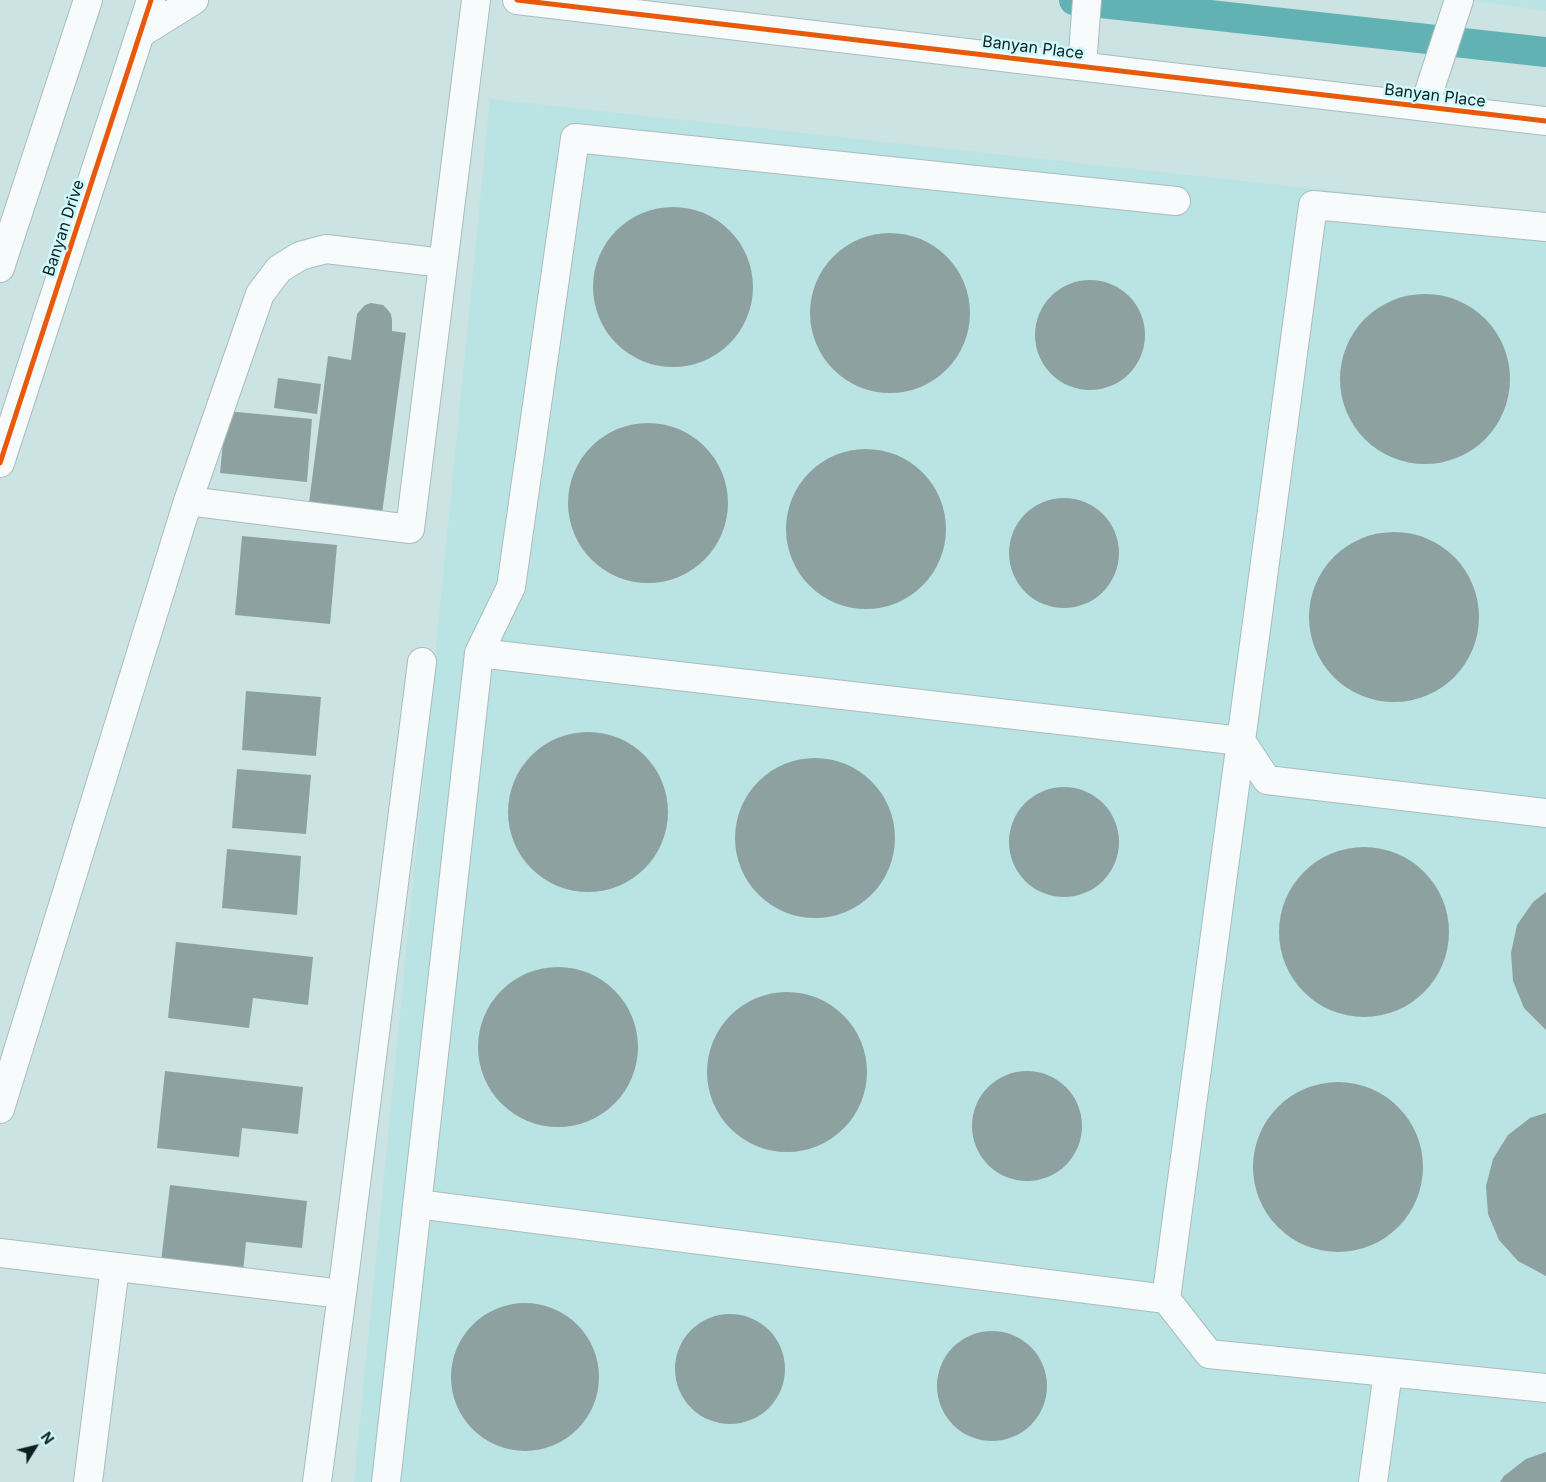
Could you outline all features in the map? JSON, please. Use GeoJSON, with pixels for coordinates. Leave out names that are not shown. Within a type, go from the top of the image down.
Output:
{"type":"FeatureCollection","features":[{"type":"Feature","properties":{"kind":"street"},"geometry":{"type":"LineString","coordinates":[[0,268],[88,0]]}},
{"type":"Feature","properties":{"kind":"street","name":"Banyan Drive"},"geometry":{"type":"LineString","coordinates":[[0,463],[151,0]]}},
{"type":"Feature","properties":{"kind":"street"},"geometry":{"type":"LineString","coordinates":[[141,33],[194,0]]}},
{"type":"Feature","properties":{"kind":"street"},"geometry":{"type":"LineString","coordinates":[[188,501],[410,529],[476,0]]}},
{"type":"Feature","properties":{"kind":"street","name":"Banyan Place"},"geometry":{"type":"LineString","coordinates":[[517,0],[1546,121]]}},
{"type":"Feature","properties":{"kind":"street"},"geometry":{"type":"LineString","coordinates":[[1082,66],[1087,0]]}},
{"type":"Feature","properties":{"kind":"street"},"geometry":{"type":"LineString","coordinates":[[1424,107],[1459,0]]}},
{"type":"Feature","properties":{"kind":"street"},"geometry":{"type":"LineString","coordinates":[[386,1482],[479,653],[511,587],[575,138],[1176,201]]}},
{"type":"Feature","properties":{"kind":"street"},"geometry":{"type":"LineString","coordinates":[[1166,1299],[1313,205],[1546,228]]}},
{"type":"Feature","properties":{"kind":"street"},"geometry":{"type":"LineString","coordinates":[[0,1109],[188,501],[260,294],[279,269],[300,256],[326,249],[443,263]]}},
{"type":"Feature","properties":{"kind":"street"},"geometry":{"type":"LineString","coordinates":[[479,653],[1241,741],[1267,780],[1546,813]]}},
{"type":"Feature","properties":{"kind":"street"},"geometry":{"type":"LineString","coordinates":[[317,1482],[422,662]]}},
{"type":"Feature","properties":{"kind":"street"},"geometry":{"type":"LineString","coordinates":[[417,1204],[1166,1299],[1209,1354],[1546,1388]]}},
{"type":"Feature","properties":{"kind":"street"},"geometry":{"type":"LineString","coordinates":[[0,1253],[342,1294]]}},
{"type":"Feature","properties":{"kind":"street"},"geometry":{"type":"LineString","coordinates":[[88,1482],[116,1267]]}},
{"type":"Feature","properties":{"kind":"street"},"geometry":{"type":"LineString","coordinates":[[1373,1482],[1388,1372]]}},
{"type":"Feature","properties":{"kind":"shaded area"},"geometry":{"type":"Polygon","coordinates":[[[1469,0],[1546,0],[1546,11],[1469,0]]]}},
{"type":"Feature","properties":{"kind":"shaded area"},"geometry":{"type":"Polygon","coordinates":[[[490,99],[1546,214],[1546,1482],[354,1482],[490,99]]]}},
{"type":"Feature","properties":{"kind":"building"},"geometry":{"type":"Polygon","coordinates":[[[665,207],[681,207],[704,213],[724,225],[735,236],[747,256],[753,279],[753,295],[747,318],[735,338],[724,349],[704,361],[681,367],[665,367],[642,361],[622,349],[611,338],[599,318],[593,295],[593,279],[599,256],[611,236],[622,225],[642,213],[665,207]]]}},
{"type":"Feature","properties":{"kind":"building"},"geometry":{"type":"Polygon","coordinates":[[[882,233],[898,233],[928,242],[947,256],[964,282],[969,297],[969,329],[964,344],[947,370],[928,384],[913,390],[898,393],[882,393],[852,384],[828,364],[819,351],[813,336],[810,321],[810,305],[819,275],[839,251],[852,242],[867,236],[882,233]]]}},
{"type":"Feature","properties":{"kind":"building"},"geometry":{"type":"Polygon","coordinates":[[[1090,280],[1111,284],[1129,296],[1141,314],[1145,335],[1141,356],[1129,374],[1111,386],[1090,390],[1069,386],[1051,374],[1039,356],[1035,335],[1039,314],[1051,296],[1069,284],[1090,280]]]}},
{"type":"Feature","properties":{"kind":"building"},"geometry":{"type":"Polygon","coordinates":[[[1433,294],[1458,300],[1479,313],[1491,325],[1507,354],[1510,379],[1509,396],[1504,412],[1491,433],[1479,445],[1450,461],[1417,464],[1392,458],[1371,445],[1359,433],[1343,404],[1340,371],[1346,346],[1359,325],[1371,313],[1400,297],[1433,294]]]}},
{"type":"Feature","properties":{"kind":"building"},"geometry":{"type":"Polygon","coordinates":[[[371,303],[383,305],[391,314],[392,331],[406,333],[382,514],[309,503],[328,356],[351,360],[357,314],[365,305],[371,303]]]}},
{"type":"Feature","properties":{"kind":"building"},"geometry":{"type":"Polygon","coordinates":[[[278,378],[321,384],[317,414],[274,408],[278,378]]]}},
{"type":"Feature","properties":{"kind":"building"},"geometry":{"type":"Polygon","coordinates":[[[226,411],[312,419],[307,482],[220,473],[226,411]]]}},
{"type":"Feature","properties":{"kind":"building"},"geometry":{"type":"Polygon","coordinates":[[[640,423],[656,423],[686,432],[705,446],[722,472],[727,487],[727,519],[722,534],[705,560],[686,574],[671,580],[656,583],[640,583],[610,574],[586,554],[577,541],[571,526],[568,511],[568,495],[577,465],[597,441],[610,432],[625,426],[640,423]]]}},
{"type":"Feature","properties":{"kind":"building"},"geometry":{"type":"Polygon","coordinates":[[[858,449],[874,449],[904,458],[923,472],[940,498],[945,513],[945,545],[940,560],[923,586],[904,600],[889,606],[874,609],[858,609],[828,600],[804,580],[795,567],[789,552],[786,537],[786,521],[795,491],[815,467],[828,458],[843,452],[858,449]]]}},
{"type":"Feature","properties":{"kind":"building"},"geometry":{"type":"Polygon","coordinates":[[[1064,498],[1085,502],[1103,514],[1115,532],[1119,553],[1115,574],[1103,592],[1085,604],[1064,608],[1043,604],[1025,592],[1013,574],[1009,553],[1013,532],[1025,514],[1043,502],[1064,498]]]}},
{"type":"Feature","properties":{"kind":"building"},"geometry":{"type":"Polygon","coordinates":[[[1402,532],[1427,538],[1448,551],[1460,563],[1476,592],[1479,617],[1478,634],[1473,650],[1460,671],[1448,683],[1419,699],[1386,702],[1361,696],[1340,683],[1328,671],[1312,642],[1309,609],[1315,584],[1328,563],[1340,551],[1369,535],[1402,532]]]}},
{"type":"Feature","properties":{"kind":"building"},"geometry":{"type":"Polygon","coordinates":[[[242,536],[337,545],[330,624],[235,615],[242,536]]]}},
{"type":"Feature","properties":{"kind":"building"},"geometry":{"type":"Polygon","coordinates":[[[246,691],[321,697],[316,756],[242,750],[246,691]]]}},
{"type":"Feature","properties":{"kind":"building"},"geometry":{"type":"Polygon","coordinates":[[[588,732],[619,738],[639,750],[650,761],[662,781],[668,812],[662,843],[650,863],[639,874],[619,886],[588,892],[557,886],[537,874],[526,863],[514,843],[508,812],[514,781],[526,761],[537,750],[557,738],[588,732]]]}},
{"type":"Feature","properties":{"kind":"building"},"geometry":{"type":"Polygon","coordinates":[[[807,758],[823,758],[853,767],[872,781],[889,807],[894,822],[894,854],[889,869],[872,895],[853,909],[838,915],[823,918],[807,918],[777,909],[753,889],[744,876],[738,861],[735,846],[735,830],[744,800],[764,776],[777,767],[792,761],[807,758]]]}},
{"type":"Feature","properties":{"kind":"building"},"geometry":{"type":"Polygon","coordinates":[[[237,769],[311,775],[306,834],[232,828],[237,769]]]}},
{"type":"Feature","properties":{"kind":"building"},"geometry":{"type":"Polygon","coordinates":[[[1064,787],[1085,791],[1103,803],[1115,821],[1119,842],[1115,863],[1103,881],[1085,893],[1064,897],[1043,893],[1025,881],[1013,863],[1009,842],[1013,821],[1025,803],[1043,791],[1064,787]]]}},
{"type":"Feature","properties":{"kind":"building"},"geometry":{"type":"Polygon","coordinates":[[[1372,847],[1397,853],[1418,866],[1430,878],[1446,907],[1449,932],[1448,949],[1443,965],[1430,986],[1418,998],[1389,1014],[1356,1017],[1331,1011],[1310,998],[1298,986],[1282,957],[1279,924],[1285,899],[1298,878],[1310,866],[1339,850],[1372,847]]]}},
{"type":"Feature","properties":{"kind":"building"},"geometry":{"type":"Polygon","coordinates":[[[227,849],[301,856],[297,915],[222,908],[227,849]]]}},
{"type":"Feature","properties":{"kind":"building"},"geometry":{"type":"Polygon","coordinates":[[[1546,892],[1546,1030],[1524,1008],[1513,981],[1511,953],[1517,925],[1533,902],[1546,892]]]}},
{"type":"Feature","properties":{"kind":"building"},"geometry":{"type":"Polygon","coordinates":[[[176,942],[313,957],[308,1005],[253,998],[249,1028],[168,1018],[176,942]]]}},
{"type":"Feature","properties":{"kind":"building"},"geometry":{"type":"Polygon","coordinates":[[[550,967],[566,967],[596,976],[615,990],[632,1016],[637,1031],[637,1063],[632,1078],[615,1104],[596,1118],[581,1124],[566,1127],[550,1127],[520,1118],[496,1098],[487,1085],[481,1070],[478,1055],[478,1039],[487,1009],[507,985],[520,976],[535,970],[550,967]]]}},
{"type":"Feature","properties":{"kind":"building"},"geometry":{"type":"Polygon","coordinates":[[[779,992],[795,992],[825,1001],[844,1015],[861,1041],[866,1056],[866,1088],[861,1103],[844,1129],[825,1143],[810,1149],[795,1152],[779,1152],[749,1143],[725,1123],[716,1110],[710,1095],[707,1080],[707,1064],[716,1034],[736,1010],[749,1001],[764,995],[779,992]]]}},
{"type":"Feature","properties":{"kind":"building"},"geometry":{"type":"Polygon","coordinates":[[[165,1071],[303,1087],[298,1134],[242,1128],[239,1157],[157,1148],[165,1071]]]}},
{"type":"Feature","properties":{"kind":"building"},"geometry":{"type":"Polygon","coordinates":[[[1027,1071],[1048,1075],[1066,1087],[1078,1105],[1082,1126],[1078,1147],[1066,1165],[1048,1177],[1027,1181],[1006,1177],[988,1165],[976,1147],[972,1126],[976,1105],[988,1087],[1006,1075],[1027,1071]]]}},
{"type":"Feature","properties":{"kind":"building"},"geometry":{"type":"Polygon","coordinates":[[[1346,1082],[1371,1088],[1392,1101],[1404,1113],[1420,1142],[1423,1167],[1422,1184],[1417,1200],[1404,1221],[1392,1233],[1363,1249],[1330,1252],[1305,1246],[1284,1233],[1272,1221],[1256,1192],[1253,1159],[1259,1134],[1272,1113],[1284,1101],[1313,1085],[1346,1082]]]}},
{"type":"Feature","properties":{"kind":"building"},"geometry":{"type":"Polygon","coordinates":[[[1546,1113],[1546,1276],[1518,1261],[1499,1240],[1488,1214],[1486,1186],[1493,1159],[1508,1135],[1530,1118],[1546,1113]]]}},
{"type":"Feature","properties":{"kind":"building"},"geometry":{"type":"Polygon","coordinates":[[[170,1185],[307,1201],[302,1248],[246,1242],[243,1272],[161,1262],[170,1185]]]}},
{"type":"Feature","properties":{"kind":"building"},"geometry":{"type":"Polygon","coordinates":[[[525,1303],[553,1308],[578,1324],[594,1349],[599,1377],[594,1405],[578,1430],[553,1446],[525,1451],[497,1446],[472,1430],[456,1405],[451,1377],[456,1349],[472,1324],[497,1308],[525,1303]]]}},
{"type":"Feature","properties":{"kind":"building"},"geometry":{"type":"Polygon","coordinates":[[[730,1314],[751,1318],[769,1330],[781,1348],[785,1369],[781,1390],[769,1408],[751,1420],[730,1424],[709,1420],[691,1408],[679,1390],[675,1369],[679,1348],[691,1330],[709,1318],[730,1314]]]}},
{"type":"Feature","properties":{"kind":"building"},"geometry":{"type":"Polygon","coordinates":[[[992,1331],[1013,1335],[1031,1347],[1043,1365],[1047,1386],[1043,1407],[1031,1425],[1013,1437],[992,1441],[971,1437],[953,1425],[941,1407],[937,1386],[941,1365],[953,1347],[971,1335],[992,1331]]]}},
{"type":"Feature","properties":{"kind":"building"},"geometry":{"type":"Polygon","coordinates":[[[1546,1452],[1546,1482],[1500,1482],[1504,1476],[1526,1459],[1546,1452]]]}},
{"type":"Feature","properties":{"kind":"waterway"},"geometry":{"type":"LineString","coordinates":[[1074,0],[1546,52]]}},
{"type":"Feature","properties":{"kind":"cycle path"},"geometry":{"type":"LineString","coordinates":[[0,463],[151,0]]}},
{"type":"Feature","properties":{"kind":"cycle path"},"geometry":{"type":"LineString","coordinates":[[517,0],[1546,121]]}}]}
